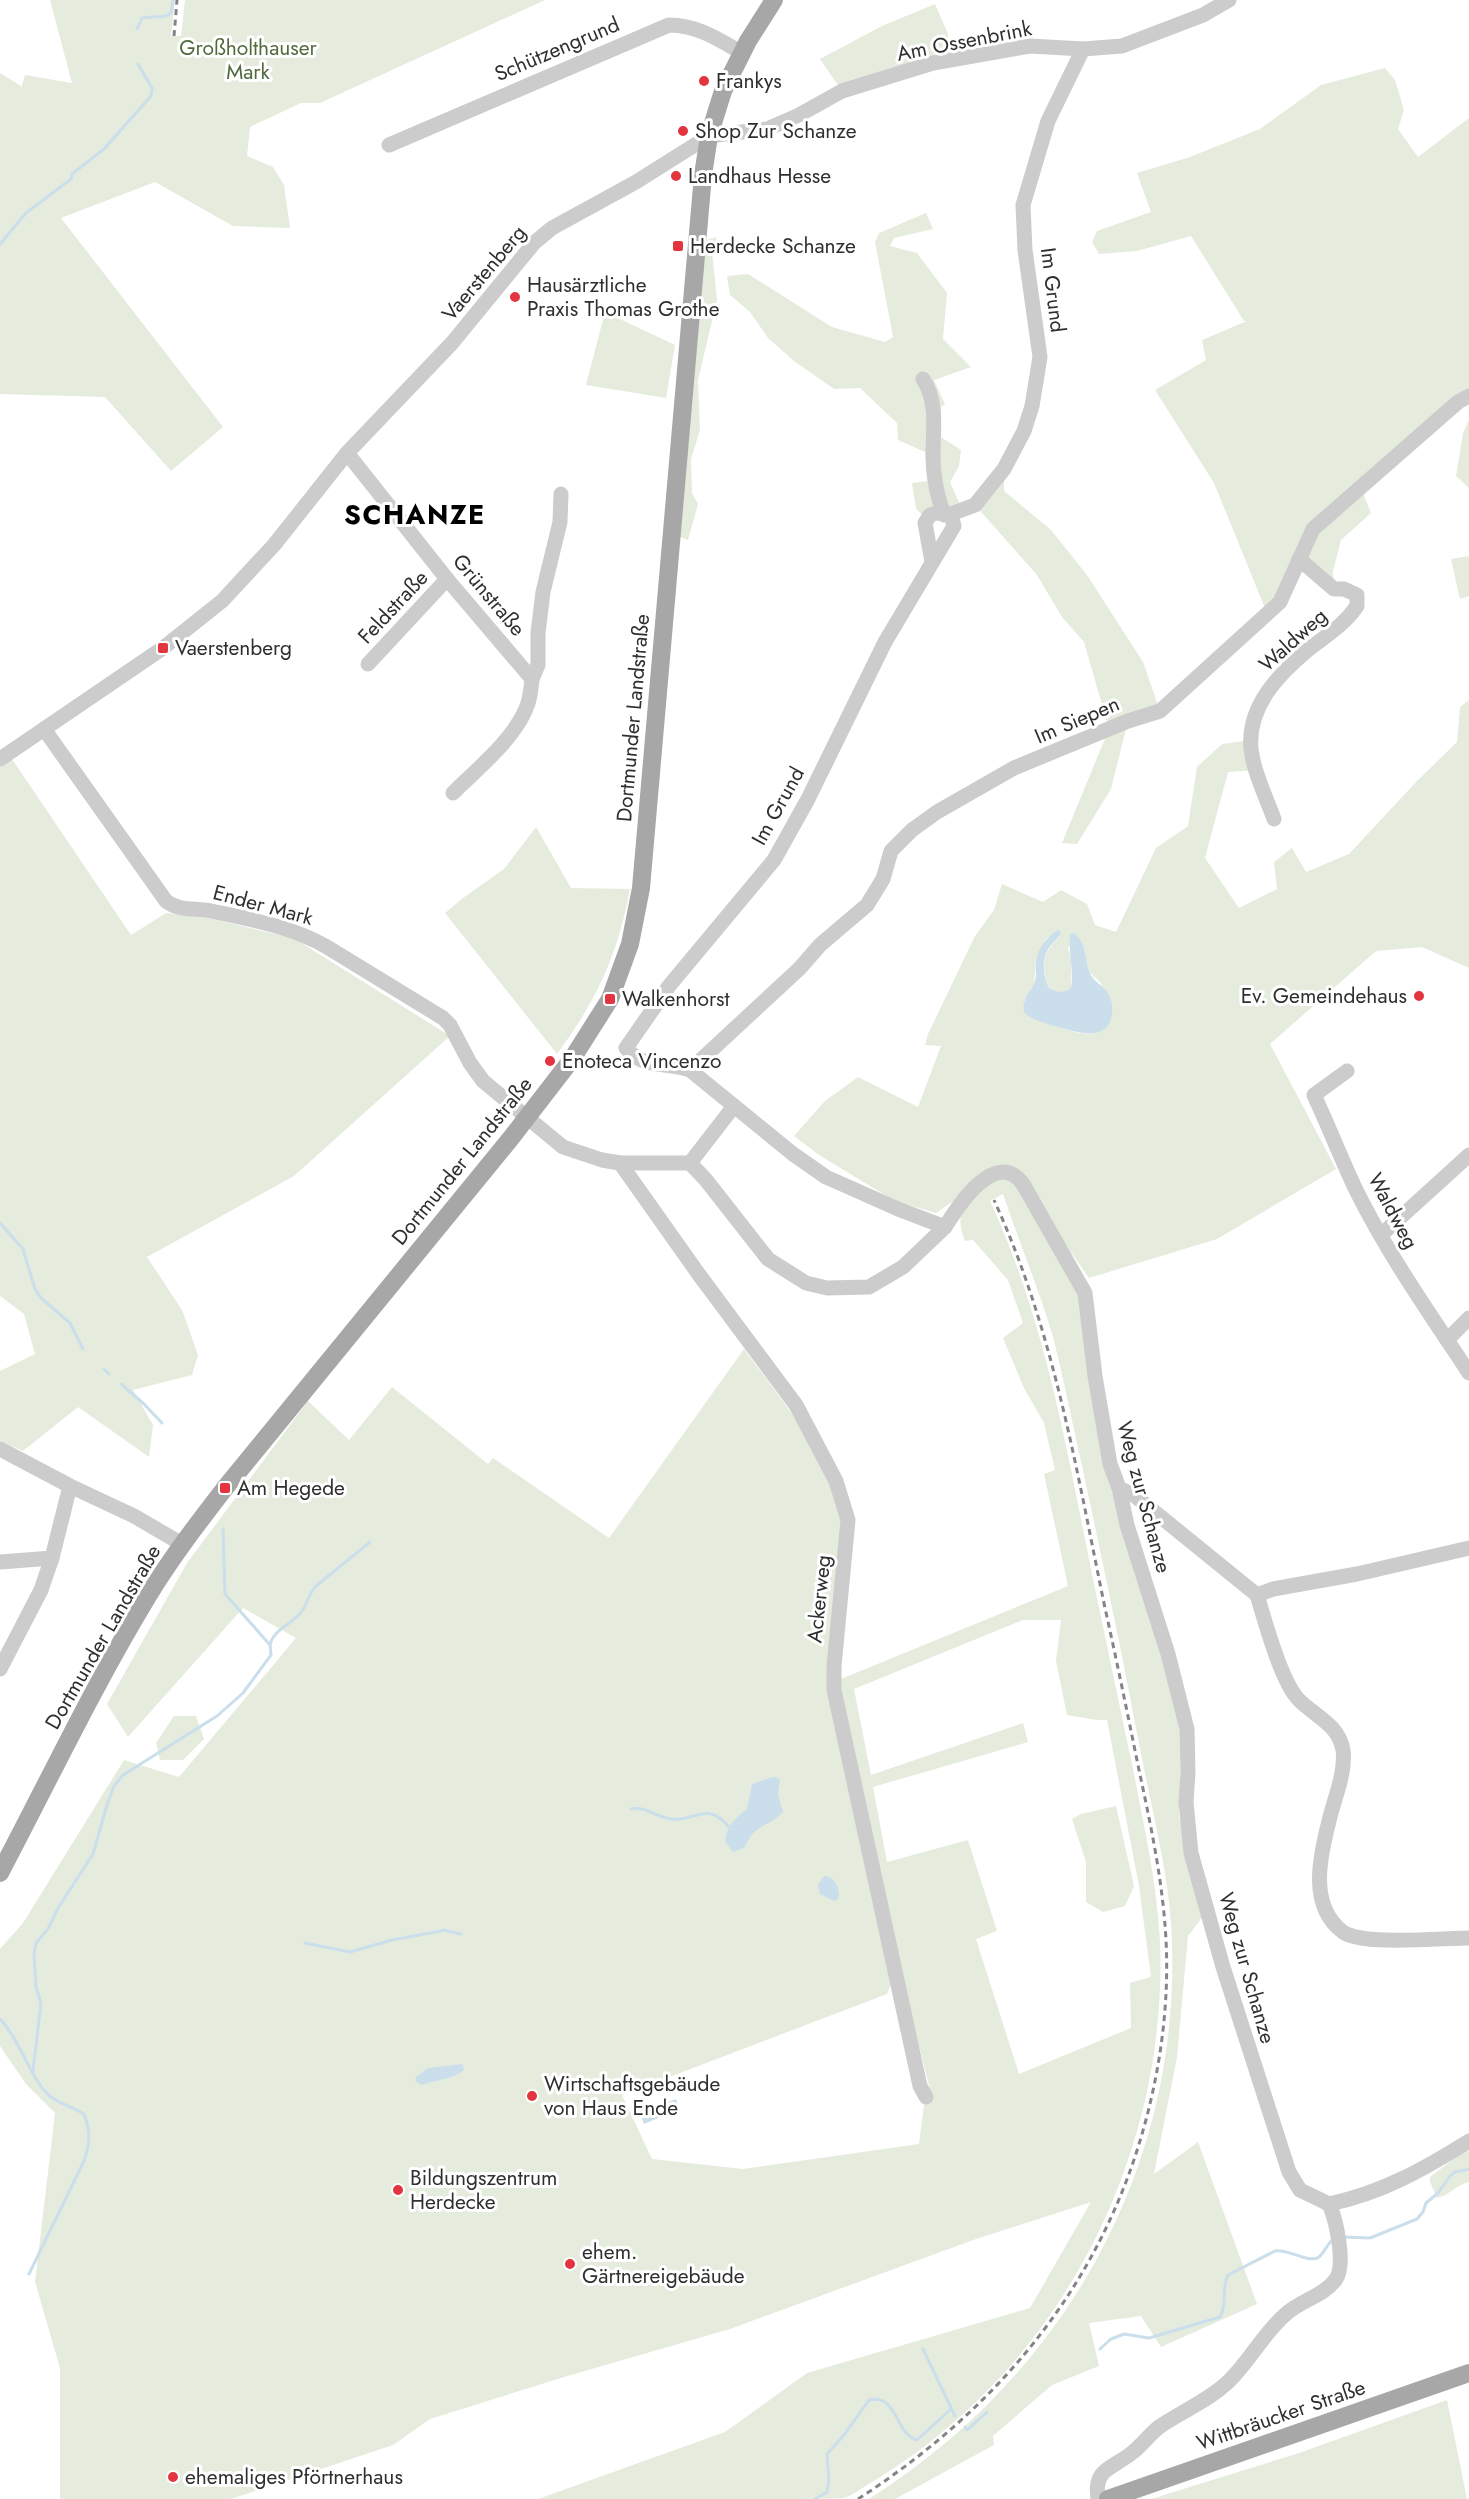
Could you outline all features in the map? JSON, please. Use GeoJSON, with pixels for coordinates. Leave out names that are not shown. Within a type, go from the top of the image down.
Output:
{"type":"FeatureCollection","features":[{"type":"Feature","properties":{"kind":"main road","name":"Dortmunder Landstraße"},"geometry":{"type":"LineString","coordinates":[[0,1873],[121,1642],[182,1544],[528,1116],[572,1059],[610,999],[630,944],[641,888],[696,247],[709,136],[723,91],[742,52],[774,0]]}},
{"type":"Feature","properties":{"kind":"main road","name":"Wittbräucker Straße"},"geometry":{"type":"LineString","coordinates":[[1108,2499],[1469,2373]]}},
{"type":"Feature","properties":{"kind":"street","name":"Am Ossenbrink"},"geometry":{"type":"LineString","coordinates":[[709,136],[767,129],[799,115],[842,91],[933,63],[1030,46],[1083,49],[1122,46],[1203,15],[1229,0]]}},
{"type":"Feature","properties":{"kind":"street","name":"Schützengrund"},"geometry":{"type":"LineString","coordinates":[[389,145],[669,25],[685,25],[700,29],[742,52]]}},
{"type":"Feature","properties":{"kind":"street","name":"Im Grund"},"geometry":{"type":"LineString","coordinates":[[932,562],[925,534],[925,523],[930,515],[936,513],[948,515],[975,505],[999,478],[1012,456],[1032,406],[1040,357],[1025,250],[1023,205],[1048,121],[1083,49]]}},
{"type":"Feature","properties":{"kind":"street","name":"Vaerstenberg"},"geometry":{"type":"LineString","coordinates":[[0,759],[163,648],[222,601],[274,545],[346,453],[452,343],[534,243],[552,228],[636,182],[709,136]]}},
{"type":"Feature","properties":{"kind":"street"},"geometry":{"type":"LineString","coordinates":[[923,379],[930,389],[934,416],[933,458],[936,492],[948,515]]}},
{"type":"Feature","properties":{"kind":"street","name":"Im Siepen"},"geometry":{"type":"LineString","coordinates":[[690,1070],[800,968],[820,945],[867,905],[884,879],[891,851],[912,830],[937,812],[1014,768],[1128,721],[1160,711],[1280,602],[1313,529],[1458,402],[1469,396]]}},
{"type":"Feature","properties":{"kind":"street","name":"Grünstraße"},"geometry":{"type":"LineString","coordinates":[[346,453],[447,579],[532,679]]}},
{"type":"Feature","properties":{"kind":"street","name":"Grünstraße"},"geometry":{"type":"LineString","coordinates":[[453,793],[495,751],[526,710],[532,679],[538,665],[538,633],[543,592],[560,522],[561,494]]}},
{"type":"Feature","properties":{"kind":"street","name":"Im Grund"},"geometry":{"type":"LineString","coordinates":[[690,1070],[678,1066],[647,1063],[634,1058],[626,1048],[669,986],[774,860],[815,785],[885,642],[954,526],[948,515]]}},
{"type":"Feature","properties":{"kind":"street","name":"Waldweg"},"geometry":{"type":"LineString","coordinates":[[1274,819],[1251,750],[1257,711],[1264,696],[1287,668],[1339,628],[1357,606],[1357,595],[1344,589],[1334,589],[1299,559]]}},
{"type":"Feature","properties":{"kind":"street","name":"Feldstraße"},"geometry":{"type":"LineString","coordinates":[[368,664],[447,579]]}},
{"type":"Feature","properties":{"kind":"street","name":"Ender Mark"},"geometry":{"type":"LineString","coordinates":[[44,729],[166,901],[172,906],[208,910],[290,931],[319,942],[443,1018],[483,1081],[563,1147],[602,1160],[620,1163],[690,1163]]}},
{"type":"Feature","properties":{"kind":"street"},"geometry":{"type":"LineString","coordinates":[[690,1070],[793,1154],[826,1177],[945,1227]]}},
{"type":"Feature","properties":{"kind":"street","name":"Waldweg"},"geometry":{"type":"LineString","coordinates":[[1347,1071],[1314,1095],[1357,1191],[1381,1235],[1414,1292],[1469,1373]]}},
{"type":"Feature","properties":{"kind":"street"},"geometry":{"type":"LineString","coordinates":[[690,1163],[734,1106]]}},
{"type":"Feature","properties":{"kind":"street"},"geometry":{"type":"LineString","coordinates":[[1381,1235],[1469,1155]]}},
{"type":"Feature","properties":{"kind":"street","name":"Ackerweg"},"geometry":{"type":"LineString","coordinates":[[620,1163],[796,1405],[836,1481],[848,1520],[834,1666],[834,1690],[918,2075],[926,2097]]}},
{"type":"Feature","properties":{"kind":"street","name":"Weg zur Schanze"},"geometry":{"type":"LineString","coordinates":[[690,1163],[768,1259],[806,1283],[827,1288],[869,1287],[903,1267],[945,1227],[967,1194],[987,1178],[1010,1173],[1019,1178],[1023,1184],[1085,1293],[1095,1360],[1095,1376],[1110,1464],[1119,1488],[1126,1525],[1168,1654],[1187,1729],[1188,1833],[1191,1853],[1223,1967],[1288,2172],[1300,2190],[1329,2204]]}},
{"type":"Feature","properties":{"kind":"street"},"geometry":{"type":"LineString","coordinates":[[1447,1340],[1469,1318]]}},
{"type":"Feature","properties":{"kind":"street"},"geometry":{"type":"LineString","coordinates":[[0,1449],[134,1516],[182,1544]]}},
{"type":"Feature","properties":{"kind":"street"},"geometry":{"type":"LineString","coordinates":[[0,1669],[35,1605],[52,1558],[70,1486]]}},
{"type":"Feature","properties":{"kind":"street"},"geometry":{"type":"LineString","coordinates":[[1119,1488],[1141,1500],[1257,1595],[1289,1684],[1297,1698],[1329,1724],[1339,1736],[1343,1751],[1343,1767],[1322,1848],[1319,1871],[1321,1898],[1329,1916],[1344,1932],[1369,1940],[1469,1938]]}},
{"type":"Feature","properties":{"kind":"street"},"geometry":{"type":"LineString","coordinates":[[1257,1595],[1273,1589],[1322,1582],[1469,1548]]}},
{"type":"Feature","properties":{"kind":"street"},"geometry":{"type":"LineString","coordinates":[[0,1562],[52,1558]]}},
{"type":"Feature","properties":{"kind":"street"},"geometry":{"type":"LineString","coordinates":[[1098,2499],[1097,2484],[1102,2474],[1133,2452],[1159,2427],[1213,2395],[1230,2380],[1278,2321],[1295,2306],[1333,2283],[1337,2278],[1340,2263],[1339,2245],[1329,2204],[1354,2199],[1399,2182],[1469,2141]]}},
{"type":"Feature","properties":{"kind":"green space","name":"Großholthauser Mark"},"geometry":{"type":"Polygon","coordinates":[[[50,0],[175,0],[171,36],[181,36],[185,0],[545,0],[320,103],[301,103],[250,127],[247,156],[273,167],[284,185],[290,228],[233,226],[155,182],[61,218],[223,427],[171,471],[105,397],[0,394],[0,73],[21,86],[21,89],[25,75],[72,83],[50,0]]]}},
{"type":"Feature","properties":{"kind":"green space"},"geometry":{"type":"Polygon","coordinates":[[[935,4],[948,34],[949,61],[842,91],[820,59],[882,26],[935,4]]]}},
{"type":"Feature","properties":{"kind":"green space"},"geometry":{"type":"Polygon","coordinates":[[[1385,68],[1395,80],[1404,110],[1398,129],[1418,157],[1469,118],[1469,396],[1361,488],[1371,513],[1341,540],[1333,571],[1334,589],[1299,560],[1267,613],[1214,483],[1155,390],[1206,360],[1202,340],[1247,321],[1244,321],[1191,236],[1137,251],[1099,254],[1092,242],[1097,231],[1151,212],[1137,173],[1190,157],[1260,129],[1321,85],[1385,68]]]}},
{"type":"Feature","properties":{"kind":"green space"},"geometry":{"type":"Polygon","coordinates":[[[926,213],[933,229],[894,238],[890,246],[917,253],[947,293],[943,339],[971,367],[934,380],[945,404],[930,416],[930,430],[961,450],[959,466],[950,482],[963,512],[927,519],[916,509],[912,483],[930,481],[925,452],[898,440],[897,423],[860,388],[834,389],[794,361],[768,338],[750,312],[730,295],[727,276],[748,274],[832,327],[885,342],[893,337],[875,242],[879,233],[926,213]]]}},
{"type":"Feature","properties":{"kind":"green space"},"geometry":{"type":"Polygon","coordinates":[[[717,237],[712,252],[717,300],[698,380],[700,430],[691,459],[692,493],[698,504],[688,540],[671,533],[703,241],[717,237]]]}},
{"type":"Feature","properties":{"kind":"green space"},"geometry":{"type":"Polygon","coordinates":[[[605,312],[675,345],[666,398],[586,385],[605,312]]]}},
{"type":"Feature","properties":{"kind":"green space"},"geometry":{"type":"Polygon","coordinates":[[[1469,420],[1469,488],[1456,476],[1463,433],[1469,420]]]}},
{"type":"Feature","properties":{"kind":"green space"},"geometry":{"type":"Polygon","coordinates":[[[1004,469],[1004,491],[1051,530],[1087,575],[1143,662],[1160,711],[1128,721],[1111,789],[1077,844],[1062,843],[1109,729],[1084,642],[1062,617],[1037,575],[975,505],[1004,469]]]}},
{"type":"Feature","properties":{"kind":"green space"},"geometry":{"type":"Polygon","coordinates":[[[1469,556],[1469,596],[1460,599],[1451,559],[1469,556]]]}},
{"type":"Feature","properties":{"kind":"green space"},"geometry":{"type":"Polygon","coordinates":[[[1469,700],[1469,968],[1422,947],[1376,951],[1270,1044],[1336,1169],[1217,1239],[1089,1278],[1017,1169],[955,1200],[936,1213],[895,1201],[819,1155],[794,1136],[825,1101],[858,1077],[918,1107],[941,1046],[925,1045],[928,1034],[975,936],[994,910],[1002,884],[1043,902],[1061,890],[1087,904],[1095,925],[1116,932],[1156,848],[1188,826],[1197,767],[1222,744],[1251,740],[1256,770],[1228,772],[1205,858],[1239,908],[1277,889],[1274,862],[1292,848],[1306,872],[1349,854],[1457,742],[1460,707],[1469,700]],[[1058,930],[1046,939],[1036,960],[1034,984],[1024,1001],[1032,1018],[1078,1033],[1097,1032],[1106,1028],[1101,983],[1089,972],[1083,944],[1068,947],[1071,959],[1071,989],[1060,992],[1049,988],[1044,967],[1046,954],[1059,937],[1058,930]]]}},
{"type":"Feature","properties":{"kind":"green space"},"geometry":{"type":"Polygon","coordinates":[[[12,759],[131,935],[166,913],[209,918],[295,939],[450,1036],[294,1176],[147,1257],[182,1310],[198,1355],[192,1375],[133,1390],[153,1425],[149,1457],[78,1407],[23,1451],[0,1441],[0,1371],[35,1354],[24,1314],[0,1296],[0,767],[12,759]]]}},
{"type":"Feature","properties":{"kind":"green space"},"geometry":{"type":"Polygon","coordinates":[[[536,827],[571,888],[630,889],[619,935],[604,976],[584,1015],[557,1054],[445,913],[504,869],[536,827]]]}},
{"type":"Feature","properties":{"kind":"green space"},"geometry":{"type":"Polygon","coordinates":[[[999,1177],[1016,1181],[1080,1297],[1089,1362],[1176,1708],[1181,1741],[1179,1815],[1187,1860],[1204,1915],[1188,1936],[1177,2057],[1154,2174],[1198,2142],[1257,2304],[1161,2347],[1141,2316],[1089,2323],[1099,2366],[1052,2385],[993,2436],[994,2445],[895,2499],[869,2499],[937,2450],[998,2393],[1051,2331],[1095,2262],[1130,2188],[1155,2110],[1169,2029],[1171,1926],[1168,1890],[1158,1837],[1100,1552],[1053,1337],[1003,1194],[990,1201],[1027,1295],[1054,1392],[1146,1833],[1160,1942],[1159,2005],[1152,2068],[1137,2130],[1117,2190],[1091,2248],[1058,2303],[1021,2354],[965,2412],[911,2456],[844,2498],[538,2499],[725,2432],[807,2373],[1030,2308],[1091,2202],[976,2239],[730,2329],[430,2419],[393,2445],[231,2499],[60,2499],[60,2368],[35,2282],[55,2113],[26,2084],[0,2046],[0,1949],[23,1923],[124,1760],[179,1777],[296,1638],[243,1608],[128,1737],[107,1704],[187,1563],[308,1401],[349,1440],[392,1387],[488,1464],[493,1458],[609,1538],[744,1349],[788,1408],[816,1451],[842,1514],[831,1683],[1068,1586],[1044,1474],[1055,1470],[1044,1423],[1024,1388],[1003,1338],[1023,1323],[1008,1280],[973,1240],[965,1241],[961,1229],[963,1210],[967,1203],[999,1177]],[[1023,1620],[854,1689],[871,1775],[1023,1723],[1028,1742],[873,1787],[887,1862],[968,1840],[997,1931],[976,1939],[1019,2074],[1131,2028],[1130,1983],[1151,1977],[1139,1886],[1107,1720],[1067,1715],[1056,1661],[1061,1620],[1023,1620]],[[899,1966],[887,1994],[622,2095],[652,2159],[743,2169],[919,2144],[924,2105],[932,2097],[899,1966]]]}},
{"type":"Feature","properties":{"kind":"green space"},"geometry":{"type":"Polygon","coordinates":[[[174,1716],[196,1716],[204,1739],[183,1760],[160,1760],[156,1743],[174,1716]]]}},
{"type":"Feature","properties":{"kind":"green space"},"geometry":{"type":"Polygon","coordinates":[[[1116,1806],[1134,1886],[1125,1906],[1103,1912],[1086,1902],[1086,1862],[1072,1819],[1081,1814],[1116,1806]]]}},
{"type":"Feature","properties":{"kind":"green space"},"geometry":{"type":"Polygon","coordinates":[[[1464,2151],[1469,2151],[1469,2182],[1437,2198],[1430,2177],[1464,2151]]]}},
{"type":"Feature","properties":{"kind":"green space"},"geometry":{"type":"Polygon","coordinates":[[[1447,2400],[1467,2499],[1151,2499],[1299,2453],[1447,2400]]]}},
{"type":"Feature","properties":{"kind":"water"},"geometry":{"type":"Polygon","coordinates":[[[1058,930],[1061,932],[1048,949],[1044,960],[1045,977],[1049,988],[1060,992],[1071,988],[1070,934],[1074,933],[1083,945],[1091,976],[1111,999],[1111,1017],[1108,1025],[1102,1031],[1086,1033],[1067,1030],[1035,1019],[1024,1012],[1025,999],[1035,981],[1039,952],[1047,939],[1058,930]]]}},
{"type":"Feature","properties":{"kind":"water"},"geometry":{"type":"Polygon","coordinates":[[[775,1777],[780,1780],[778,1795],[783,1812],[757,1830],[744,1848],[733,1852],[725,1841],[730,1827],[735,1819],[747,1809],[752,1784],[775,1777]]]}},
{"type":"Feature","properties":{"kind":"water"},"geometry":{"type":"Polygon","coordinates":[[[824,1876],[831,1878],[837,1886],[839,1896],[837,1900],[834,1901],[820,1894],[818,1885],[824,1876]]]}},
{"type":"Feature","properties":{"kind":"water"},"geometry":{"type":"Polygon","coordinates":[[[462,2064],[464,2070],[450,2077],[422,2085],[415,2081],[416,2077],[428,2068],[462,2064]]]}},
{"type":"Feature","properties":{"kind":"water"},"geometry":{"type":"Polygon","coordinates":[[[676,2099],[680,2109],[644,2124],[640,2113],[676,2099]]]}},
{"type":"Feature","properties":{"kind":"waterway"},"geometry":{"type":"LineString","coordinates":[[137,29],[142,18],[166,16],[171,13],[173,0]]}},
{"type":"Feature","properties":{"kind":"waterway"},"geometry":{"type":"LineString","coordinates":[[0,244],[26,213],[71,179],[72,174],[104,149],[151,96],[152,88],[138,64]]}},
{"type":"Feature","properties":{"kind":"waterway"},"geometry":{"type":"LineString","coordinates":[[0,1223],[23,1249],[35,1289],[41,1298],[70,1323],[83,1349]]}},
{"type":"Feature","properties":{"kind":"waterway"},"geometry":{"type":"LineString","coordinates":[[104,1369],[109,1374]]}},
{"type":"Feature","properties":{"kind":"waterway"},"geometry":{"type":"LineString","coordinates":[[121,1384],[162,1423]]}},
{"type":"Feature","properties":{"kind":"waterway"},"geometry":{"type":"LineString","coordinates":[[33,2071],[41,2003],[36,1987],[34,1955],[36,1943],[48,1929],[58,1908],[93,1854],[114,1786],[123,1775],[217,1716],[243,1693],[271,1655],[270,1645],[225,1594],[223,1529]]}},
{"type":"Feature","properties":{"kind":"waterway"},"geometry":{"type":"LineString","coordinates":[[270,1645],[275,1635],[302,1611],[316,1586],[370,1542]]}},
{"type":"Feature","properties":{"kind":"waterway"},"geometry":{"type":"LineString","coordinates":[[631,1809],[642,1809],[672,1819],[707,1813],[721,1819],[729,1827]]}},
{"type":"Feature","properties":{"kind":"waterway"},"geometry":{"type":"LineString","coordinates":[[305,1943],[350,1952],[392,1940],[444,1930],[461,1934]]}},
{"type":"Feature","properties":{"kind":"waterway"},"geometry":{"type":"LineString","coordinates":[[0,2019],[14,2038],[44,2090],[51,2097],[84,2114],[89,2132],[84,2161],[29,2274]]}},
{"type":"Feature","properties":{"kind":"waterway"},"geometry":{"type":"LineString","coordinates":[[1344,2237],[1370,2238],[1417,2219],[1426,2203],[1438,2193],[1450,2176],[1455,2172],[1469,2169]]}},
{"type":"Feature","properties":{"kind":"waterway"},"geometry":{"type":"LineString","coordinates":[[1100,2349],[1111,2339],[1124,2334],[1149,2338],[1220,2317],[1224,2306],[1228,2275],[1275,2251],[1315,2259],[1335,2238]]}},
{"type":"Feature","properties":{"kind":"waterway"},"geometry":{"type":"LineString","coordinates":[[923,2349],[955,2416]]}},
{"type":"Feature","properties":{"kind":"waterway"},"geometry":{"type":"LineString","coordinates":[[815,2499],[827,2492],[829,2480],[827,2454],[869,2400],[878,2399],[885,2402],[904,2430],[917,2440],[951,2409]]}},
{"type":"Feature","properties":{"kind":"waterway"},"geometry":{"type":"LineString","coordinates":[[965,2427],[967,2430],[987,2412]]}},
{"type":"Feature","properties":{"kind":"railway"},"geometry":{"type":"LineString","coordinates":[[174,36],[177,0]]}},
{"type":"Feature","properties":{"kind":"railway"},"geometry":{"type":"LineString","coordinates":[[858,2499],[910,2463],[958,2423],[1002,2380],[1041,2333],[1076,2283],[1105,2230],[1129,2173],[1148,2112],[1161,2048],[1167,1962],[1159,1876],[1148,1812],[1061,1401],[1033,1299],[994,1200]]}},
{"type":"Feature","properties":{"kind":"place","name":"Frankys"},"geometry":{"type":"Point","coordinates":[704,81]}},
{"type":"Feature","properties":{"kind":"place","name":"Shop Zur Schanze"},"geometry":{"type":"Point","coordinates":[683,131]}},
{"type":"Feature","properties":{"kind":"place","name":"Landhaus Hesse"},"geometry":{"type":"Point","coordinates":[676,176]}},
{"type":"Feature","properties":{"kind":"place","name":"Herdecke Schanze"},"geometry":{"type":"Point","coordinates":[678,246]}},
{"type":"Feature","properties":{"kind":"place","name":"Hausärztliche Praxis Thomas Grothe"},"geometry":{"type":"Point","coordinates":[515,297]}},
{"type":"Feature","properties":{"kind":"place","name":"Vaerstenberg"},"geometry":{"type":"Point","coordinates":[163,648]}},
{"type":"Feature","properties":{"kind":"place","name":"Ev. Gemeindehaus"},"geometry":{"type":"Point","coordinates":[1419,996]}},
{"type":"Feature","properties":{"kind":"place","name":"Walkenhorst"},"geometry":{"type":"Point","coordinates":[610,999]}},
{"type":"Feature","properties":{"kind":"place","name":"Enoteca Vincenzo"},"geometry":{"type":"Point","coordinates":[550,1061]}},
{"type":"Feature","properties":{"kind":"place","name":"Am Hegede"},"geometry":{"type":"Point","coordinates":[225,1488]}},
{"type":"Feature","properties":{"kind":"place","name":"Wirtschaftsgebäude von Haus Ende"},"geometry":{"type":"Point","coordinates":[532,2096]}},
{"type":"Feature","properties":{"kind":"place","name":"Bildungszentrum Herdecke"},"geometry":{"type":"Point","coordinates":[398,2190]}},
{"type":"Feature","properties":{"kind":"place","name":"ehem. Gärtnereigebäude"},"geometry":{"type":"Point","coordinates":[570,2264]}},
{"type":"Feature","properties":{"kind":"place","name":"ehemaliges Pförtnerhaus"},"geometry":{"type":"Point","coordinates":[173,2477]}},
{"type":"Feature","properties":{"kind":"district","name":"SCHANZE"},"geometry":{"type":"Point","coordinates":[415,514]}}]}
